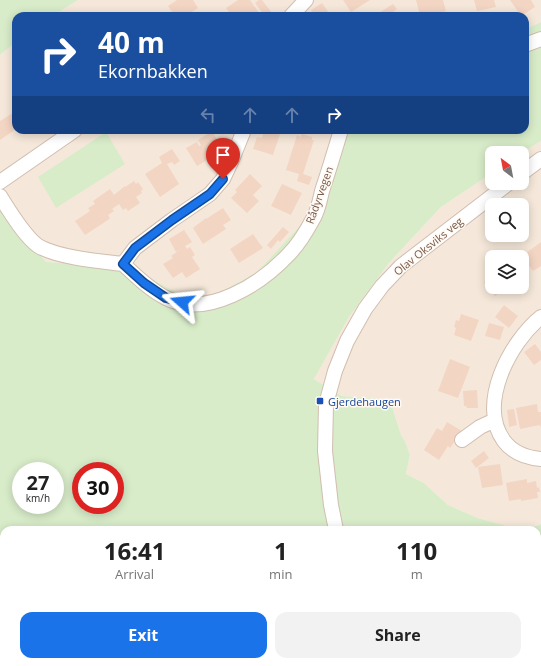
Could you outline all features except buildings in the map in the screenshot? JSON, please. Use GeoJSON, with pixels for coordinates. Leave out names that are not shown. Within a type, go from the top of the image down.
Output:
{"type":"FeatureCollection","features":[{"type":"Feature","properties":{"kind":"street"},"geometry":{"type":"LineString","coordinates":[[295,12],[306,0]]}},
{"type":"Feature","properties":{"kind":"street"},"geometry":{"type":"LineString","coordinates":[[529,44],[541,39]]}},
{"type":"Feature","properties":{"kind":"street"},"geometry":{"type":"LineString","coordinates":[[0,182],[69,134]]}},
{"type":"Feature","properties":{"kind":"street"},"geometry":{"type":"LineString","coordinates":[[0,196],[22,230],[41,248],[66,256],[123,264],[135,248],[210,194],[223,179],[242,134]]}},
{"type":"Feature","properties":{"kind":"street","name":"Rådyrvegen"},"geometry":{"type":"LineString","coordinates":[[123,264],[144,283],[166,298],[182,302],[195,304],[217,302],[241,291],[269,272],[289,254],[303,237],[314,218],[340,134]]}},
{"type":"Feature","properties":{"kind":"street"},"geometry":{"type":"LineString","coordinates":[[529,168],[541,159]]}},
{"type":"Feature","properties":{"kind":"street","name":"Olav Oksviks veg"},"geometry":{"type":"LineString","coordinates":[[335,526],[331,505],[325,451],[326,404],[335,371],[347,341],[364,309],[382,286],[401,266],[500,190]]}},
{"type":"Feature","properties":{"kind":"street"},"geometry":{"type":"LineString","coordinates":[[541,317],[524,333],[509,356],[498,382],[494,401],[495,420],[498,431],[507,445],[520,454],[541,459]]}},
{"type":"Feature","properties":{"kind":"street"},"geometry":{"type":"LineString","coordinates":[[462,440],[480,426],[495,420]]}},
{"type":"Feature","properties":{"kind":"shaded area"},"geometry":{"type":"Polygon","coordinates":[[[78,0],[541,0],[541,22],[529,27],[529,12],[59,12],[78,0]]]}},
{"type":"Feature","properties":{"kind":"shaded area"},"geometry":{"type":"Polygon","coordinates":[[[12,45],[12,134],[345,134],[308,217],[257,272],[198,304],[110,265],[46,262],[0,205],[0,55],[12,45]]]}},
{"type":"Feature","properties":{"kind":"shaded area"},"geometry":{"type":"Polygon","coordinates":[[[541,141],[541,524],[535,526],[507,526],[478,518],[448,505],[424,483],[406,474],[410,455],[401,435],[390,400],[342,396],[314,379],[349,317],[389,263],[441,207],[485,178],[485,190],[529,190],[529,149],[541,141]]]}},
{"type":"Feature","properties":{"kind":"green space"},"geometry":{"type":"Polygon","coordinates":[[[0,0],[78,0],[59,12],[12,12],[12,45],[0,55],[0,0]]]}},
{"type":"Feature","properties":{"kind":"green space"},"geometry":{"type":"Polygon","coordinates":[[[541,22],[541,141],[529,149],[529,146],[485,146],[485,178],[441,207],[389,263],[349,317],[314,379],[342,396],[390,400],[401,435],[410,455],[406,474],[424,483],[448,505],[478,518],[507,526],[0,526],[0,205],[46,262],[129,267],[198,304],[257,272],[308,217],[345,134],[529,134],[529,27],[541,22]]]}},
{"type":"Feature","properties":{"kind":"green space"},"geometry":{"type":"Polygon","coordinates":[[[103,134],[107,134],[125,164],[56,208],[38,177],[103,134]]]}},
{"type":"Feature","properties":{"kind":"place","name":"Gjerdehaugen"},"geometry":{"type":"Point","coordinates":[320,401]}},
{"type":"Feature","properties":{"kind":"route"},"geometry":{"type":"LineString","coordinates":[[182,302],[166,298],[144,283],[123,264],[135,248],[210,194],[223,179]]}}]}
